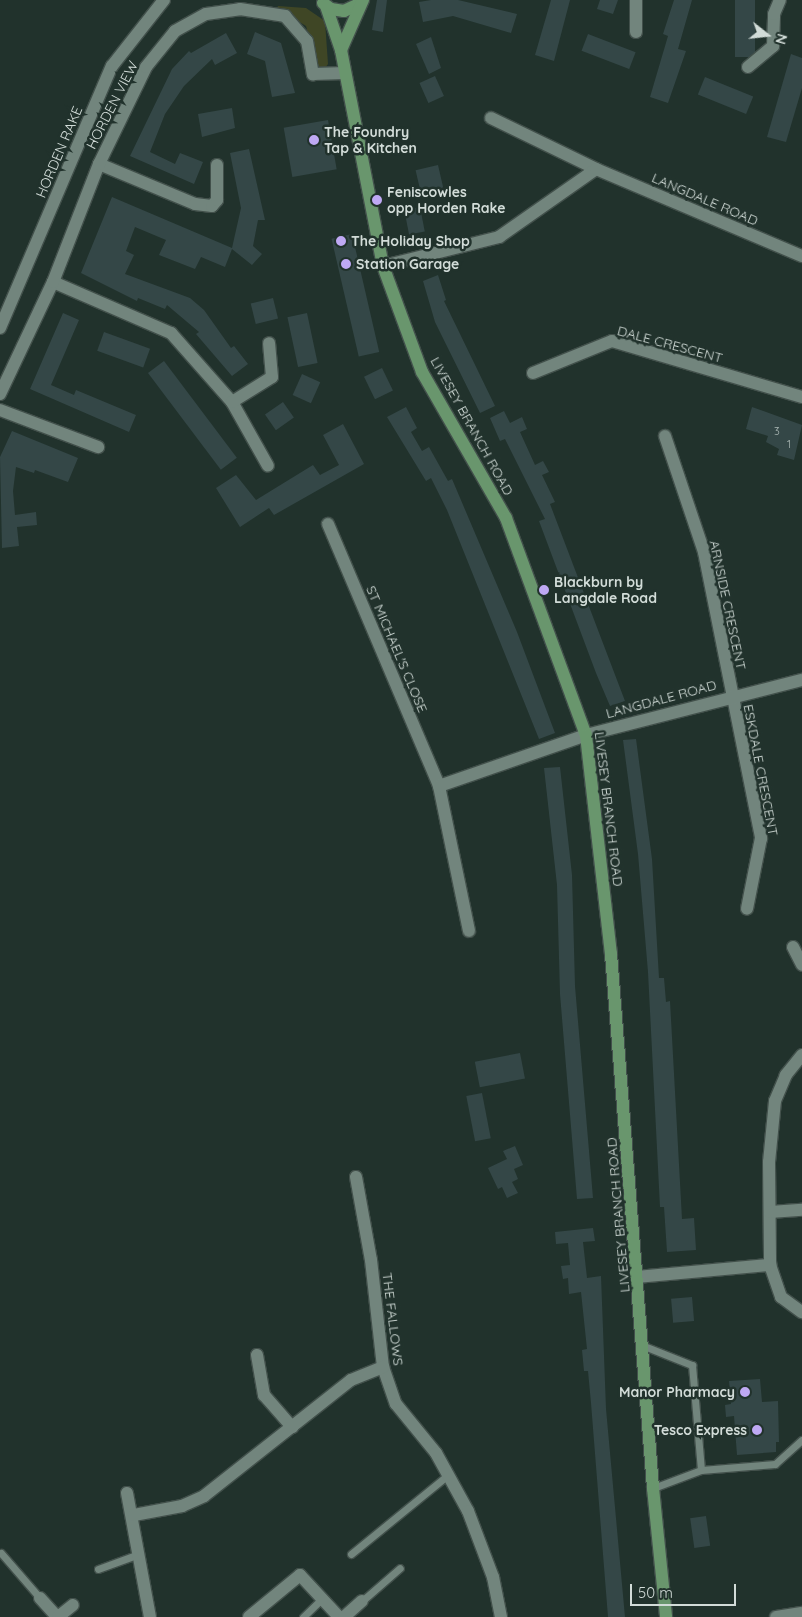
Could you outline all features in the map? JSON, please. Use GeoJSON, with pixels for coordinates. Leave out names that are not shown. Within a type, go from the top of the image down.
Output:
{"type":"FeatureCollection","features":[{"type":"Feature","properties":{"kind":"main road","name":"LIVESEY BRANCH ROAD"},"geometry":{"type":"LineString","coordinates":[[321,2],[344,11],[362,1]]}},
{"type":"Feature","properties":{"kind":"main road","name":"LIVESEY BRANCH ROAD"},"geometry":{"type":"LineString","coordinates":[[341,50],[362,1]]}},
{"type":"Feature","properties":{"kind":"main road","name":"LIVESEY BRANCH ROAD"},"geometry":{"type":"LineString","coordinates":[[321,2],[341,50],[382,266],[422,372],[506,518],[586,735],[611,954],[644,1346],[652,1488],[666,1617]]}},
{"type":"Feature","properties":{"kind":"street","name":"HORDEN RAKE"},"geometry":{"type":"LineString","coordinates":[[0,328],[112,66],[164,0]]}},
{"type":"Feature","properties":{"kind":"street"},"geometry":{"type":"LineString","coordinates":[[636,0],[636,32]]}},
{"type":"Feature","properties":{"kind":"street"},"geometry":{"type":"LineString","coordinates":[[748,67],[773,46],[774,14],[780,0]]}},
{"type":"Feature","properties":{"kind":"street","name":"HORDEN VIEW"},"geometry":{"type":"LineString","coordinates":[[0,394],[53,282],[99,164],[146,66],[175,31],[206,14],[240,9],[285,16],[308,41],[313,74],[345,73]]}},
{"type":"Feature","properties":{"kind":"street","name":"LANGDALE ROAD"},"geometry":{"type":"LineString","coordinates":[[491,118],[596,170],[802,256]]}},
{"type":"Feature","properties":{"kind":"street"},"geometry":{"type":"LineString","coordinates":[[99,164],[195,204],[212,206],[217,200],[217,165]]}},
{"type":"Feature","properties":{"kind":"street"},"geometry":{"type":"LineString","coordinates":[[382,266],[499,237],[596,170]]}},
{"type":"Feature","properties":{"kind":"street"},"geometry":{"type":"LineString","coordinates":[[53,282],[171,333],[232,402],[268,466]]}},
{"type":"Feature","properties":{"kind":"street","name":"DALE CRESCENT"},"geometry":{"type":"LineString","coordinates":[[533,374],[612,341],[802,397]]}},
{"type":"Feature","properties":{"kind":"street"},"geometry":{"type":"LineString","coordinates":[[232,402],[272,377],[269,343]]}},
{"type":"Feature","properties":{"kind":"street"},"geometry":{"type":"LineString","coordinates":[[0,410],[98,447]]}},
{"type":"Feature","properties":{"kind":"street","name":"ARNSIDE CRESCENT"},"geometry":{"type":"LineString","coordinates":[[664,436],[704,552],[732,696]]}},
{"type":"Feature","properties":{"kind":"street","name":"ST MICHAEL'S CLOSE"},"geometry":{"type":"LineString","coordinates":[[328,524],[439,786],[469,931]]}},
{"type":"Feature","properties":{"kind":"street","name":"LANGDALE ROAD"},"geometry":{"type":"LineString","coordinates":[[586,735],[732,696],[802,680]]}},
{"type":"Feature","properties":{"kind":"street","name":"ESKDALE CRESCENT"},"geometry":{"type":"LineString","coordinates":[[732,696],[761,838],[747,909]]}},
{"type":"Feature","properties":{"kind":"street"},"geometry":{"type":"LineString","coordinates":[[439,786],[586,735]]}},
{"type":"Feature","properties":{"kind":"street"},"geometry":{"type":"LineString","coordinates":[[793,947],[802,965]]}},
{"type":"Feature","properties":{"kind":"street"},"geometry":{"type":"LineString","coordinates":[[802,1055],[786,1075],[775,1101],[768,1162],[770,1264],[781,1297],[802,1312]]}},
{"type":"Feature","properties":{"kind":"street","name":"THE FALLOWS"},"geometry":{"type":"LineString","coordinates":[[356,1177],[371,1260],[383,1367],[396,1404],[449,1474],[468,1510],[493,1577],[501,1617]]}},
{"type":"Feature","properties":{"kind":"street"},"geometry":{"type":"LineString","coordinates":[[770,1212],[802,1210]]}},
{"type":"Feature","properties":{"kind":"street"},"geometry":{"type":"LineString","coordinates":[[637,1276],[770,1264]]}},
{"type":"Feature","properties":{"kind":"street"},"geometry":{"type":"LineString","coordinates":[[257,1355],[264,1395],[292,1426]]}},
{"type":"Feature","properties":{"kind":"street"},"geometry":{"type":"LineString","coordinates":[[134,1515],[182,1506],[204,1496],[351,1380],[383,1367]]}},
{"type":"Feature","properties":{"kind":"street"},"geometry":{"type":"LineString","coordinates":[[127,1493],[134,1515],[150,1617]]}},
{"type":"Feature","properties":{"kind":"street"},"geometry":{"type":"LineString","coordinates":[[249,1617],[300,1575],[339,1617]]}},
{"type":"Feature","properties":{"kind":"street"},"geometry":{"type":"LineString","coordinates":[[40,1598],[58,1617],[73,1605]]}},
{"type":"Feature","properties":{"kind":"street"},"geometry":{"type":"LineString","coordinates":[[344,1617],[362,1601]]}},
{"type":"Feature","properties":{"kind":"street"},"geometry":{"type":"LineString","coordinates":[[776,1617],[802,1613]]}},
{"type":"Feature","properties":{"kind":"lane"},"geometry":{"type":"LineString","coordinates":[[644,1346],[692,1365],[701,1470]]}},
{"type":"Feature","properties":{"kind":"lane"},"geometry":{"type":"LineString","coordinates":[[652,1488],[701,1470],[775,1464],[802,1440]]}},
{"type":"Feature","properties":{"kind":"lane"},"geometry":{"type":"LineString","coordinates":[[351,1554],[449,1474]]}},
{"type":"Feature","properties":{"kind":"lane"},"geometry":{"type":"LineString","coordinates":[[1,1553],[40,1598]]}},
{"type":"Feature","properties":{"kind":"lane"},"geometry":{"type":"LineString","coordinates":[[98,1569],[140,1554]]}},
{"type":"Feature","properties":{"kind":"lane"},"geometry":{"type":"LineString","coordinates":[[362,1601],[400,1568]]}},
{"type":"Feature","properties":{"kind":"lane"},"geometry":{"type":"LineString","coordinates":[[303,1617],[323,1598]]}},
{"type":"Feature","properties":{"kind":"green space"},"geometry":{"type":"Polygon","coordinates":[[[278,6],[306,8],[325,21],[328,64],[323,71],[317,66],[306,26],[277,8],[278,6]]]}},
{"type":"Feature","properties":{"kind":"building"},"geometry":{"type":"Polygon","coordinates":[[[377,0],[387,0],[383,32],[372,30],[377,0]]]}},
{"type":"Feature","properties":{"kind":"building"},"geometry":{"type":"Polygon","coordinates":[[[458,0],[517,14],[511,33],[453,16],[423,22],[419,2],[458,0]]]}},
{"type":"Feature","properties":{"kind":"building"},"geometry":{"type":"Polygon","coordinates":[[[551,0],[570,0],[554,61],[535,55],[551,0]]]}},
{"type":"Feature","properties":{"kind":"building"},"geometry":{"type":"Polygon","coordinates":[[[600,0],[618,0],[613,14],[597,9],[600,0]]]}},
{"type":"Feature","properties":{"kind":"building"},"geometry":{"type":"Polygon","coordinates":[[[674,0],[692,0],[678,49],[686,51],[668,103],[650,97],[668,36],[663,34],[674,0]]]}},
{"type":"Feature","properties":{"kind":"building"},"geometry":{"type":"Polygon","coordinates":[[[735,0],[755,0],[755,57],[735,57],[735,0]]]}},
{"type":"Feature","properties":{"kind":"building"},"geometry":{"type":"Polygon","coordinates":[[[255,32],[281,43],[295,93],[272,97],[265,61],[247,54],[255,32]]]}},
{"type":"Feature","properties":{"kind":"building"},"geometry":{"type":"Polygon","coordinates":[[[226,33],[237,53],[215,65],[212,59],[184,86],[165,114],[150,152],[175,164],[180,153],[203,162],[194,184],[130,156],[172,69],[189,51],[191,53],[226,33]]]}},
{"type":"Feature","properties":{"kind":"building"},"geometry":{"type":"Polygon","coordinates":[[[588,34],[636,52],[629,69],[582,51],[588,34]]]}},
{"type":"Feature","properties":{"kind":"building"},"geometry":{"type":"Polygon","coordinates":[[[431,37],[441,68],[429,74],[416,44],[431,37]]]}},
{"type":"Feature","properties":{"kind":"building"},"geometry":{"type":"Polygon","coordinates":[[[791,54],[802,58],[802,88],[786,142],[767,137],[791,54]]]}},
{"type":"Feature","properties":{"kind":"building"},"geometry":{"type":"Polygon","coordinates":[[[435,76],[444,96],[428,103],[419,83],[435,76]]]}},
{"type":"Feature","properties":{"kind":"building"},"geometry":{"type":"Polygon","coordinates":[[[705,77],[753,96],[746,114],[698,95],[705,77]]]}},
{"type":"Feature","properties":{"kind":"building"},"geometry":{"type":"Polygon","coordinates":[[[232,108],[235,128],[202,137],[198,114],[232,108]]]}},
{"type":"Feature","properties":{"kind":"building"},"geometry":{"type":"Polygon","coordinates":[[[328,120],[337,169],[292,177],[284,128],[328,120]]]}},
{"type":"Feature","properties":{"kind":"building"},"geometry":{"type":"Polygon","coordinates":[[[249,149],[265,220],[258,220],[253,246],[262,254],[252,265],[232,249],[225,267],[201,257],[195,269],[159,255],[166,240],[135,227],[126,251],[134,255],[125,274],[190,298],[204,310],[231,348],[234,346],[248,364],[232,376],[196,334],[199,332],[167,305],[165,309],[138,298],[137,301],[81,273],[112,197],[232,248],[241,208],[230,153],[249,149]]]}},
{"type":"Feature","properties":{"kind":"building"},"geometry":{"type":"Polygon","coordinates":[[[438,165],[443,187],[421,193],[416,170],[438,165]]]}},
{"type":"Feature","properties":{"kind":"building"},"geometry":{"type":"Polygon","coordinates":[[[420,207],[425,232],[409,235],[404,210],[420,207]]]}},
{"type":"Feature","properties":{"kind":"building"},"geometry":{"type":"Polygon","coordinates":[[[352,234],[379,352],[359,357],[332,239],[352,234]]]}},
{"type":"Feature","properties":{"kind":"building"},"geometry":{"type":"Polygon","coordinates":[[[438,275],[446,300],[444,301],[495,406],[480,413],[435,322],[423,281],[438,275]]]}},
{"type":"Feature","properties":{"kind":"building"},"geometry":{"type":"Polygon","coordinates":[[[273,298],[278,318],[256,324],[251,304],[273,298]]]}},
{"type":"Feature","properties":{"kind":"building"},"geometry":{"type":"Polygon","coordinates":[[[63,313],[79,320],[51,385],[74,395],[76,390],[136,415],[129,432],[30,389],[63,313]]]}},
{"type":"Feature","properties":{"kind":"building"},"geometry":{"type":"Polygon","coordinates":[[[307,313],[318,363],[298,367],[287,317],[307,313]]]}},
{"type":"Feature","properties":{"kind":"building"},"geometry":{"type":"Polygon","coordinates":[[[104,332],[150,349],[143,368],[97,351],[104,332]]]}},
{"type":"Feature","properties":{"kind":"building"},"geometry":{"type":"Polygon","coordinates":[[[164,361],[237,458],[221,470],[148,373],[164,361]]]}},
{"type":"Feature","properties":{"kind":"building"},"geometry":{"type":"Polygon","coordinates":[[[382,368],[393,390],[375,399],[364,377],[382,368]]]}},
{"type":"Feature","properties":{"kind":"building"},"geometry":{"type":"Polygon","coordinates":[[[302,374],[320,382],[311,403],[293,395],[302,374]]]}},
{"type":"Feature","properties":{"kind":"building"},"geometry":{"type":"Polygon","coordinates":[[[283,402],[294,418],[276,430],[265,415],[283,402]]]}},
{"type":"Feature","properties":{"kind":"building"},"geometry":{"type":"Polygon","coordinates":[[[406,407],[417,428],[411,432],[422,451],[429,447],[448,481],[452,479],[517,632],[555,733],[539,739],[447,510],[431,478],[426,481],[387,417],[406,407]]]}},
{"type":"Feature","properties":{"kind":"building"},"geometry":{"type":"Polygon","coordinates":[[[752,407],[802,425],[794,460],[777,455],[779,449],[766,442],[768,436],[746,429],[752,407]]]}},
{"type":"Feature","properties":{"kind":"building"},"geometry":{"type":"Polygon","coordinates":[[[504,411],[510,423],[522,417],[527,429],[520,432],[535,465],[543,461],[549,472],[542,475],[555,502],[550,504],[625,701],[610,706],[596,673],[539,521],[545,519],[505,439],[500,441],[490,418],[504,411]]]}},
{"type":"Feature","properties":{"kind":"building"},"geometry":{"type":"Polygon","coordinates":[[[343,424],[364,464],[274,515],[269,508],[240,527],[216,488],[236,475],[256,500],[313,465],[320,475],[339,465],[323,435],[343,424]]]}},
{"type":"Feature","properties":{"kind":"building"},"geometry":{"type":"Polygon","coordinates":[[[12,431],[78,458],[68,482],[35,470],[34,473],[16,467],[13,491],[15,515],[36,512],[37,525],[17,527],[19,546],[2,548],[0,457],[12,431]]]}},
{"type":"Feature","properties":{"kind":"building"},"geometry":{"type":"Polygon","coordinates":[[[636,739],[652,859],[659,978],[664,978],[666,1002],[670,1001],[682,1219],[694,1218],[696,1250],[667,1252],[664,1207],[660,1207],[648,972],[638,854],[623,740],[636,739]]]}},
{"type":"Feature","properties":{"kind":"building"},"geometry":{"type":"Polygon","coordinates":[[[560,767],[572,875],[575,986],[593,1198],[577,1199],[560,994],[557,885],[544,768],[560,767]]]}},
{"type":"Feature","properties":{"kind":"building"},"geometry":{"type":"Polygon","coordinates":[[[520,1053],[525,1079],[480,1087],[475,1062],[520,1053]]]}},
{"type":"Feature","properties":{"kind":"building"},"geometry":{"type":"Polygon","coordinates":[[[482,1093],[491,1138],[475,1141],[466,1096],[482,1093]]]}},
{"type":"Feature","properties":{"kind":"building"},"geometry":{"type":"Polygon","coordinates":[[[515,1146],[523,1165],[514,1169],[518,1179],[512,1182],[518,1193],[507,1198],[502,1187],[498,1189],[488,1168],[507,1159],[503,1151],[515,1146]]]}},
{"type":"Feature","properties":{"kind":"building"},"geometry":{"type":"Polygon","coordinates":[[[593,1228],[595,1241],[583,1242],[587,1278],[601,1276],[606,1409],[625,1617],[608,1617],[588,1371],[584,1371],[582,1350],[587,1349],[581,1292],[569,1294],[568,1278],[563,1279],[561,1266],[570,1265],[568,1243],[556,1244],[555,1232],[593,1228]]]}},
{"type":"Feature","properties":{"kind":"building"},"geometry":{"type":"Polygon","coordinates":[[[692,1297],[694,1321],[673,1323],[671,1299],[692,1297]]]}},
{"type":"Feature","properties":{"kind":"building","name":"Tesco Express"},"geometry":{"type":"Polygon","coordinates":[[[760,1379],[762,1402],[778,1401],[779,1442],[776,1442],[776,1452],[737,1455],[734,1416],[726,1417],[725,1405],[731,1404],[729,1381],[760,1379]]]}},
{"type":"Feature","properties":{"kind":"building"},"geometry":{"type":"Polygon","coordinates":[[[706,1516],[710,1546],[694,1548],[690,1518],[706,1516]]]}},
{"type":"Feature","properties":{"kind":"place","name":"The Foundry Tap & Kitchen"},"geometry":{"type":"Point","coordinates":[314,140]}},
{"type":"Feature","properties":{"kind":"place","name":"Feniscowles opp Horden Rake"},"geometry":{"type":"Point","coordinates":[377,200]}},
{"type":"Feature","properties":{"kind":"place","name":"The Holiday Shop"},"geometry":{"type":"Point","coordinates":[341,241]}},
{"type":"Feature","properties":{"kind":"place","name":"Station Garage"},"geometry":{"type":"Point","coordinates":[346,264]}},
{"type":"Feature","properties":{"kind":"place","name":"Blackburn by Langdale Road"},"geometry":{"type":"Point","coordinates":[544,590]}},
{"type":"Feature","properties":{"kind":"place","name":"Manor Pharmacy"},"geometry":{"type":"Point","coordinates":[745,1392]}},
{"type":"Feature","properties":{"kind":"place","name":"Tesco Express"},"geometry":{"type":"Point","coordinates":[757,1430]}}]}
